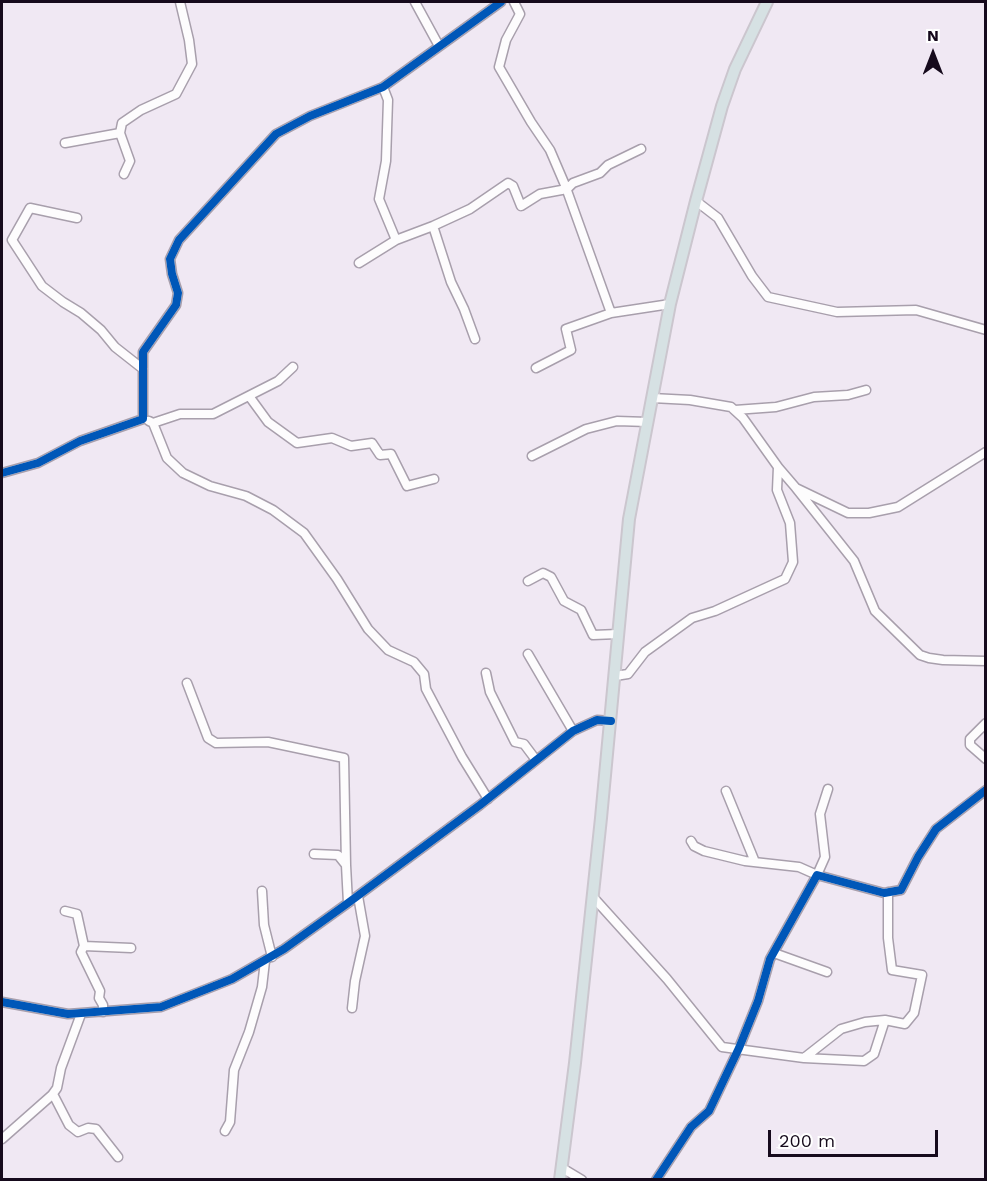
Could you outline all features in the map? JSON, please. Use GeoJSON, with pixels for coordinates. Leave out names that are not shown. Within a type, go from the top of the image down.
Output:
{"type":"FeatureCollection","features":[{"type":"Feature","properties":{"kind":"main road"},"geometry":{"type":"LineString","coordinates":[[560,1179],[593,897],[629,519],[670,304],[696,201],[732,78],[767,2]]}},
{"type":"Feature","properties":{"kind":"street"},"geometry":{"type":"LineString","coordinates":[[124,174],[130,161],[120,133],[122,123],[141,110],[176,94],[192,64],[180,2]]}},
{"type":"Feature","properties":{"kind":"street"},"geometry":{"type":"LineString","coordinates":[[415,2],[439,46]]}},
{"type":"Feature","properties":{"kind":"street"},"geometry":{"type":"LineString","coordinates":[[143,419],[143,352],[176,305],[178,293],[170,259],[179,240],[276,134],[310,116],[383,87],[501,2]]}},
{"type":"Feature","properties":{"kind":"street"},"geometry":{"type":"LineString","coordinates":[[514,2],[520,14],[506,40],[499,67],[550,150],[567,189],[611,314]]}},
{"type":"Feature","properties":{"kind":"street"},"geometry":{"type":"LineString","coordinates":[[383,87],[388,100],[386,162],[379,199],[396,240]]}},
{"type":"Feature","properties":{"kind":"street"},"geometry":{"type":"LineString","coordinates":[[65,144],[120,133]]}},
{"type":"Feature","properties":{"kind":"street"},"geometry":{"type":"LineString","coordinates":[[359,263],[396,240],[470,209],[508,183],[513,186],[521,206],[540,194],[567,189],[573,183],[600,173],[608,165],[641,149]]}},
{"type":"Feature","properties":{"kind":"street"},"geometry":{"type":"LineString","coordinates":[[696,201],[718,218],[752,276],[768,297],[837,312],[916,310],[986,330]]}},
{"type":"Feature","properties":{"kind":"street"},"geometry":{"type":"LineString","coordinates":[[77,218],[30,208],[12,240],[42,286],[81,313],[143,369]]}},
{"type":"Feature","properties":{"kind":"street"},"geometry":{"type":"LineString","coordinates":[[433,226],[451,282],[464,309],[474,339]]}},
{"type":"Feature","properties":{"kind":"street"},"geometry":{"type":"LineString","coordinates":[[536,368],[571,350],[566,329],[611,314],[670,304]]}},
{"type":"Feature","properties":{"kind":"street"},"geometry":{"type":"LineString","coordinates":[[2,473],[38,463],[80,441],[143,419],[153,423],[180,414],[213,414],[278,381],[293,367]]}},
{"type":"Feature","properties":{"kind":"street"},"geometry":{"type":"LineString","coordinates":[[735,410],[776,407],[814,397],[848,395],[866,390]]}},
{"type":"Feature","properties":{"kind":"street"},"geometry":{"type":"LineString","coordinates":[[249,396],[268,422],[297,443],[332,438],[351,446],[372,443],[380,455],[391,454],[407,486],[434,479]]}},
{"type":"Feature","properties":{"kind":"street"},"geometry":{"type":"LineString","coordinates":[[652,398],[690,400],[731,407],[735,410],[854,561],[875,611],[920,655],[944,660],[986,661]]}},
{"type":"Feature","properties":{"kind":"street"},"geometry":{"type":"LineString","coordinates":[[532,456],[586,429],[617,421],[648,422]]}},
{"type":"Feature","properties":{"kind":"street"},"geometry":{"type":"LineString","coordinates":[[153,423],[167,458],[183,473],[210,486],[246,496],[273,510],[304,533],[337,579],[368,629],[388,650],[414,662],[424,674],[426,689],[462,757],[488,799]]}},
{"type":"Feature","properties":{"kind":"street"},"geometry":{"type":"LineString","coordinates":[[796,488],[848,513],[869,513],[898,507],[986,452]]}},
{"type":"Feature","properties":{"kind":"street"},"geometry":{"type":"LineString","coordinates":[[615,676],[628,674],[645,652],[692,618],[715,611],[784,579],[793,562],[790,523],[777,490],[778,467]]}},
{"type":"Feature","properties":{"kind":"street"},"geometry":{"type":"LineString","coordinates":[[528,581],[543,573],[551,577],[564,601],[581,610],[593,635],[618,634]]}},
{"type":"Feature","properties":{"kind":"street"},"geometry":{"type":"LineString","coordinates":[[528,654],[573,731]]}},
{"type":"Feature","properties":{"kind":"street"},"geometry":{"type":"LineString","coordinates":[[486,673],[490,692],[515,742],[524,744],[536,760]]}},
{"type":"Feature","properties":{"kind":"street"},"geometry":{"type":"LineString","coordinates":[[188,683],[208,738],[216,743],[268,742],[344,758],[348,903]]}},
{"type":"Feature","properties":{"kind":"street"},"geometry":{"type":"LineString","coordinates":[[2,1002],[68,1014],[161,1007],[232,979],[268,959],[348,903],[488,799],[573,731],[597,720],[611,721]]}},
{"type":"Feature","properties":{"kind":"street"},"geometry":{"type":"LineString","coordinates":[[986,723],[970,739],[970,745],[986,759]]}},
{"type":"Feature","properties":{"kind":"street"},"geometry":{"type":"LineString","coordinates":[[656,1179],[691,1127],[709,1111],[739,1048],[774,953],[818,875],[825,857],[820,814],[828,789]]}},
{"type":"Feature","properties":{"kind":"street"},"geometry":{"type":"LineString","coordinates":[[691,841],[694,846],[704,851],[755,862],[799,867],[862,888],[888,892],[901,890],[936,829],[986,790]]}},
{"type":"Feature","properties":{"kind":"street"},"geometry":{"type":"LineString","coordinates":[[726,792],[755,862]]}},
{"type":"Feature","properties":{"kind":"street"},"geometry":{"type":"LineString","coordinates":[[314,854],[338,855],[346,865]]}},
{"type":"Feature","properties":{"kind":"street"},"geometry":{"type":"LineString","coordinates":[[225,1131],[230,1122],[234,1070],[249,1032],[268,959],[262,891]]}},
{"type":"Feature","properties":{"kind":"street"},"geometry":{"type":"LineString","coordinates":[[804,1058],[841,1029],[865,1022],[885,1020],[905,1024],[914,1013],[922,975],[892,970],[888,938],[888,892]]}},
{"type":"Feature","properties":{"kind":"street"},"geometry":{"type":"LineString","coordinates":[[352,1008],[365,936],[357,896]]}},
{"type":"Feature","properties":{"kind":"street"},"geometry":{"type":"LineString","coordinates":[[593,897],[667,979],[722,1047],[804,1058],[864,1061],[874,1054],[885,1020]]}},
{"type":"Feature","properties":{"kind":"street"},"geometry":{"type":"LineString","coordinates":[[66,911],[77,914],[84,946],[81,952],[100,991],[99,998],[103,1005],[103,1012]]}},
{"type":"Feature","properties":{"kind":"street"},"geometry":{"type":"LineString","coordinates":[[84,946],[131,948]]}},
{"type":"Feature","properties":{"kind":"street"},"geometry":{"type":"LineString","coordinates":[[774,953],[827,972]]}},
{"type":"Feature","properties":{"kind":"street"},"geometry":{"type":"LineString","coordinates":[[2,1139],[57,1088],[61,1068],[81,1014]]}},
{"type":"Feature","properties":{"kind":"street"},"geometry":{"type":"LineString","coordinates":[[53,1094],[69,1125],[78,1132],[88,1128],[96,1129],[118,1157]]}},
{"type":"Feature","properties":{"kind":"street"},"geometry":{"type":"LineString","coordinates":[[562,1168],[582,1179]]}},
{"type":"Feature","properties":{"kind":"cycle path"},"geometry":{"type":"LineString","coordinates":[[2,473],[38,463],[80,441],[143,419],[143,352],[176,305],[178,293],[170,259],[179,240],[276,134],[310,116],[383,87],[501,2]]}},
{"type":"Feature","properties":{"kind":"cycle path"},"geometry":{"type":"LineString","coordinates":[[2,1002],[68,1014],[161,1007],[232,979],[284,949],[348,903],[480,805],[573,731],[597,720],[611,721]]}},
{"type":"Feature","properties":{"kind":"cycle path"},"geometry":{"type":"LineString","coordinates":[[656,1180],[691,1127],[709,1111],[758,1001],[770,959],[817,875],[884,893],[901,890],[936,829],[986,790]]}}]}
